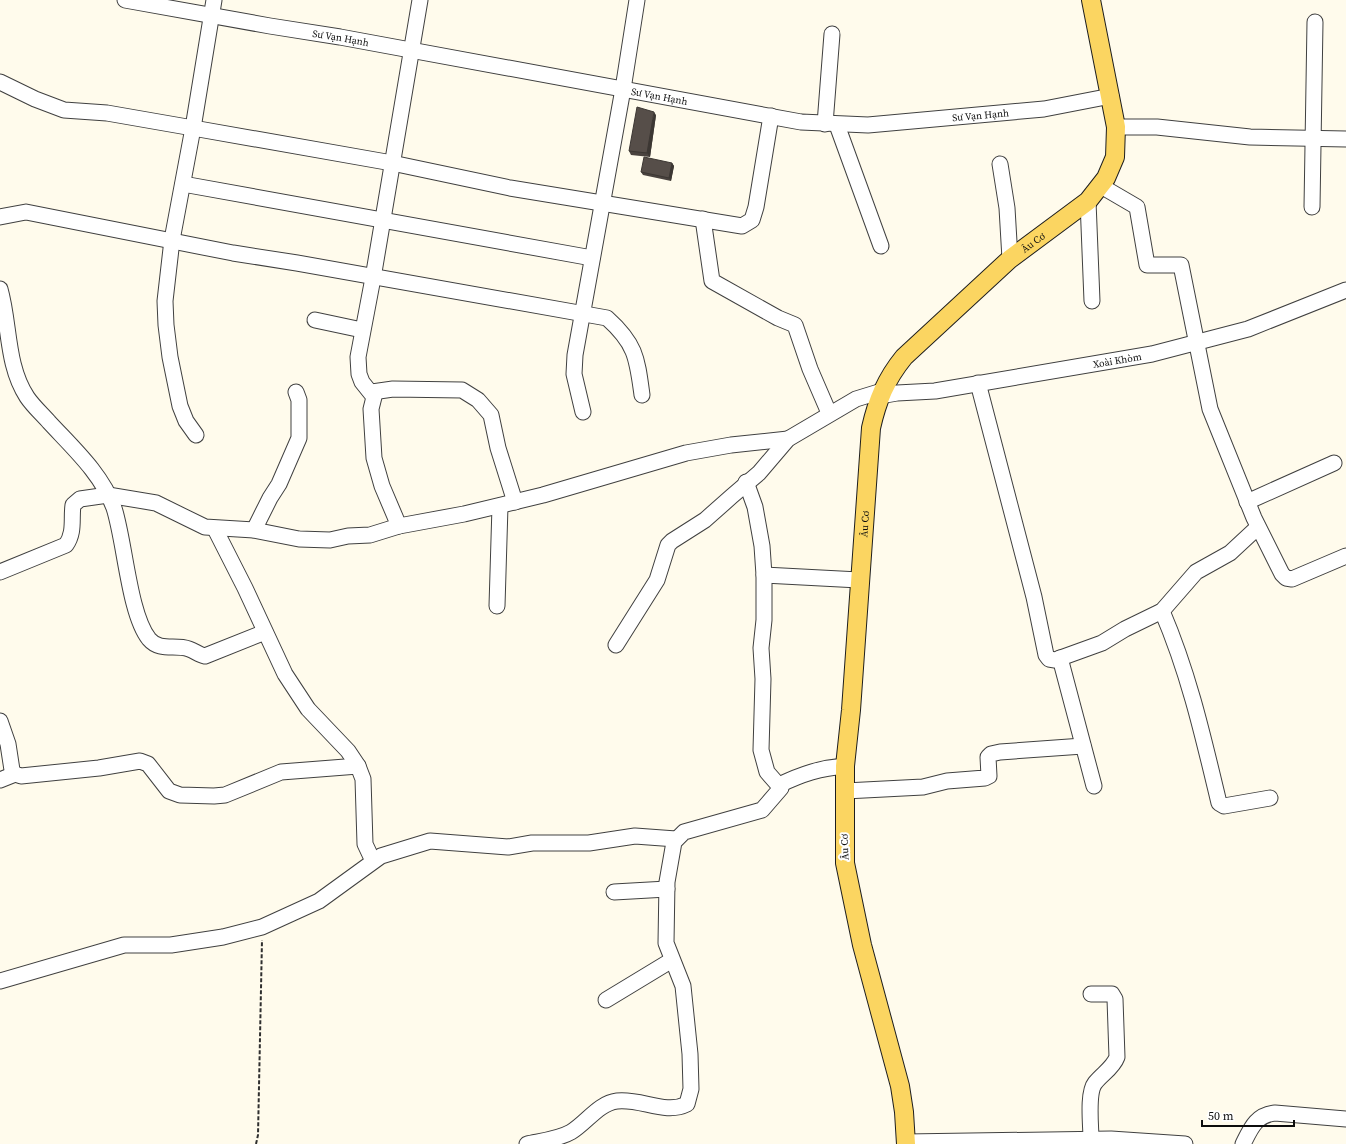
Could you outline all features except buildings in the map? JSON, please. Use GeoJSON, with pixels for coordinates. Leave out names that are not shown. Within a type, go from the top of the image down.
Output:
{"type":"FeatureCollection","features":[{"type":"Feature","properties":{"kind":"main road","name":"Âu Cơ"},"geometry":{"type":"LineString","coordinates":[[906,1143],[904,1112],[900,1086],[862,945],[846,877],[844,837],[845,766],[852,710],[859,580],[871,428],[881,393],[894,369],[904,357],[1010,260],[1088,201],[1101,186],[1112,167],[1115,157],[1116,127],[1091,0]]}},
{"type":"Feature","properties":{"kind":"street","name":"Sư Vạn Hạnh"},"geometry":{"type":"LineString","coordinates":[[125,0],[340,37],[771,116],[831,125],[868,125],[1044,109],[1111,96]]}},
{"type":"Feature","properties":{"kind":"street"},"geometry":{"type":"LineString","coordinates":[[196,435],[186,421],[180,406],[166,325],[165,301],[172,240],[193,128],[214,0]]}},
{"type":"Feature","properties":{"kind":"street"},"geometry":{"type":"LineString","coordinates":[[399,526],[382,486],[374,458],[371,409],[374,397],[372,392],[362,382],[358,370],[358,357],[373,278],[420,0]]}},
{"type":"Feature","properties":{"kind":"street"},"geometry":{"type":"LineString","coordinates":[[583,412],[574,374],[575,355],[601,203],[623,89],[637,0]]}},
{"type":"Feature","properties":{"kind":"street"},"geometry":{"type":"LineString","coordinates":[[1312,207],[1315,22]]}},
{"type":"Feature","properties":{"kind":"street"},"geometry":{"type":"LineString","coordinates":[[832,34],[831,125],[881,246]]}},
{"type":"Feature","properties":{"kind":"street"},"geometry":{"type":"LineString","coordinates":[[0,82],[35,99],[64,110],[107,113],[392,163],[510,188],[742,226],[747,225],[752,220],[771,116]]}},
{"type":"Feature","properties":{"kind":"street"},"geometry":{"type":"LineString","coordinates":[[1116,127],[1157,127],[1250,137],[1346,139]]}},
{"type":"Feature","properties":{"kind":"street"},"geometry":{"type":"LineString","coordinates":[[1000,164],[1007,208],[1010,260]]}},
{"type":"Feature","properties":{"kind":"street"},"geometry":{"type":"LineString","coordinates":[[183,184],[592,258]]}},
{"type":"Feature","properties":{"kind":"street"},"geometry":{"type":"LineString","coordinates":[[1101,186],[1137,207],[1147,266],[1181,265],[1210,409],[1246,502],[1282,574],[1286,578],[1292,579],[1346,556]]}},
{"type":"Feature","properties":{"kind":"street"},"geometry":{"type":"LineString","coordinates":[[1088,201],[1092,301]]}},
{"type":"Feature","properties":{"kind":"street"},"geometry":{"type":"LineString","coordinates":[[0,218],[26,212],[74,223],[172,240],[233,253],[606,318],[627,338],[637,361],[642,394]]}},
{"type":"Feature","properties":{"kind":"street"},"geometry":{"type":"LineString","coordinates":[[703,219],[712,281],[778,318],[795,325],[810,369],[828,414]]}},
{"type":"Feature","properties":{"kind":"street"},"geometry":{"type":"LineString","coordinates":[[0,289],[11,350],[21,387],[32,403],[82,456],[108,494],[119,525],[140,624],[150,640],[159,646],[188,649],[206,656],[265,632]]}},
{"type":"Feature","properties":{"kind":"street","name":"Xoài Khòm"},"geometry":{"type":"LineString","coordinates":[[788,439],[828,414],[856,399],[881,393],[928,392],[1146,355],[1248,329],[1346,290]]}},
{"type":"Feature","properties":{"kind":"street"},"geometry":{"type":"LineString","coordinates":[[315,320],[362,330]]}},
{"type":"Feature","properties":{"kind":"street"},"geometry":{"type":"LineString","coordinates":[[978,383],[1034,597],[1046,655],[1052,660],[1102,643],[1125,629],[1162,611],[1196,572],[1230,553],[1258,527]]}},
{"type":"Feature","properties":{"kind":"street"},"geometry":{"type":"LineString","coordinates":[[372,392],[393,389],[462,390],[478,400],[491,415],[498,448],[515,502]]}},
{"type":"Feature","properties":{"kind":"street"},"geometry":{"type":"LineString","coordinates":[[254,530],[270,498],[279,484],[299,438],[299,400],[296,392]]}},
{"type":"Feature","properties":{"kind":"street"},"geometry":{"type":"LineString","coordinates":[[0,572],[66,545],[71,536],[72,506],[74,503],[85,497],[108,494],[156,503],[193,522],[215,529],[254,530],[287,537],[326,541],[348,536],[370,535],[399,526],[500,506],[577,486],[686,453],[731,445],[788,439]]}},
{"type":"Feature","properties":{"kind":"street"},"geometry":{"type":"LineString","coordinates":[[616,645],[657,580],[668,545],[705,520],[768,463],[788,439]]}},
{"type":"Feature","properties":{"kind":"street"},"geometry":{"type":"LineString","coordinates":[[1246,502],[1334,463]]}},
{"type":"Feature","properties":{"kind":"street"},"geometry":{"type":"LineString","coordinates":[[527,1144],[571,1132],[592,1115],[614,1102],[635,1102],[674,1109],[687,1104],[691,1089],[689,1042],[683,986],[666,943],[667,889],[671,854],[676,839],[684,832],[762,810],[780,790],[779,785],[767,772],[761,750],[763,679],[761,648],[764,620],[764,575],[762,546],[755,508],[746,482]]}},
{"type":"Feature","properties":{"kind":"street"},"geometry":{"type":"LineString","coordinates":[[497,606],[500,506]]}},
{"type":"Feature","properties":{"kind":"street"},"geometry":{"type":"LineString","coordinates":[[215,529],[245,588],[278,662],[308,709],[348,752],[358,766],[363,779],[366,844],[373,861]]}},
{"type":"Feature","properties":{"kind":"street"},"geometry":{"type":"LineString","coordinates":[[764,575],[859,580]]}},
{"type":"Feature","properties":{"kind":"street"},"geometry":{"type":"LineString","coordinates":[[1162,611],[1188,678],[1219,803],[1224,806],[1270,798]]}},
{"type":"Feature","properties":{"kind":"street"},"geometry":{"type":"LineString","coordinates":[[1060,658],[1094,786]]}},
{"type":"Feature","properties":{"kind":"street"},"geometry":{"type":"LineString","coordinates":[[0,721],[8,744],[12,770],[15,774],[21,776],[140,761],[148,764],[168,791],[180,794],[214,796],[225,795],[281,772],[358,766]]}},
{"type":"Feature","properties":{"kind":"street"},"geometry":{"type":"LineString","coordinates":[[845,791],[923,787],[947,781],[984,778],[990,776],[988,757],[990,754],[1083,746]]}},
{"type":"Feature","properties":{"kind":"street"},"geometry":{"type":"LineString","coordinates":[[779,785],[798,776],[824,767],[845,766]]}},
{"type":"Feature","properties":{"kind":"street"},"geometry":{"type":"LineString","coordinates":[[0,780],[15,774]]}},
{"type":"Feature","properties":{"kind":"street"},"geometry":{"type":"LineString","coordinates":[[0,981],[124,945],[171,945],[223,937],[262,927],[319,901],[373,861],[393,851],[430,841],[508,847],[532,843],[589,843],[635,836],[676,839]]}},
{"type":"Feature","properties":{"kind":"street"},"geometry":{"type":"LineString","coordinates":[[614,892],[667,889]]}},
{"type":"Feature","properties":{"kind":"street"},"geometry":{"type":"LineString","coordinates":[[606,1000],[672,960]]}},
{"type":"Feature","properties":{"kind":"street"},"geometry":{"type":"LineString","coordinates":[[1091,994],[1112,994],[1115,999],[1117,1057],[1115,1064],[1093,1085],[1090,1094],[1091,1139]]}},
{"type":"Feature","properties":{"kind":"street"},"geometry":{"type":"LineString","coordinates":[[1243,1144],[1259,1118],[1266,1114],[1275,1113],[1346,1119]]}},
{"type":"Feature","properties":{"kind":"street"},"geometry":{"type":"LineString","coordinates":[[906,1143],[1091,1139],[1185,1144]]}},
{"type":"Feature","properties":{"kind":"path"},"geometry":{"type":"LineString","coordinates":[[256,1144],[258,1135],[262,927]]}}]}
